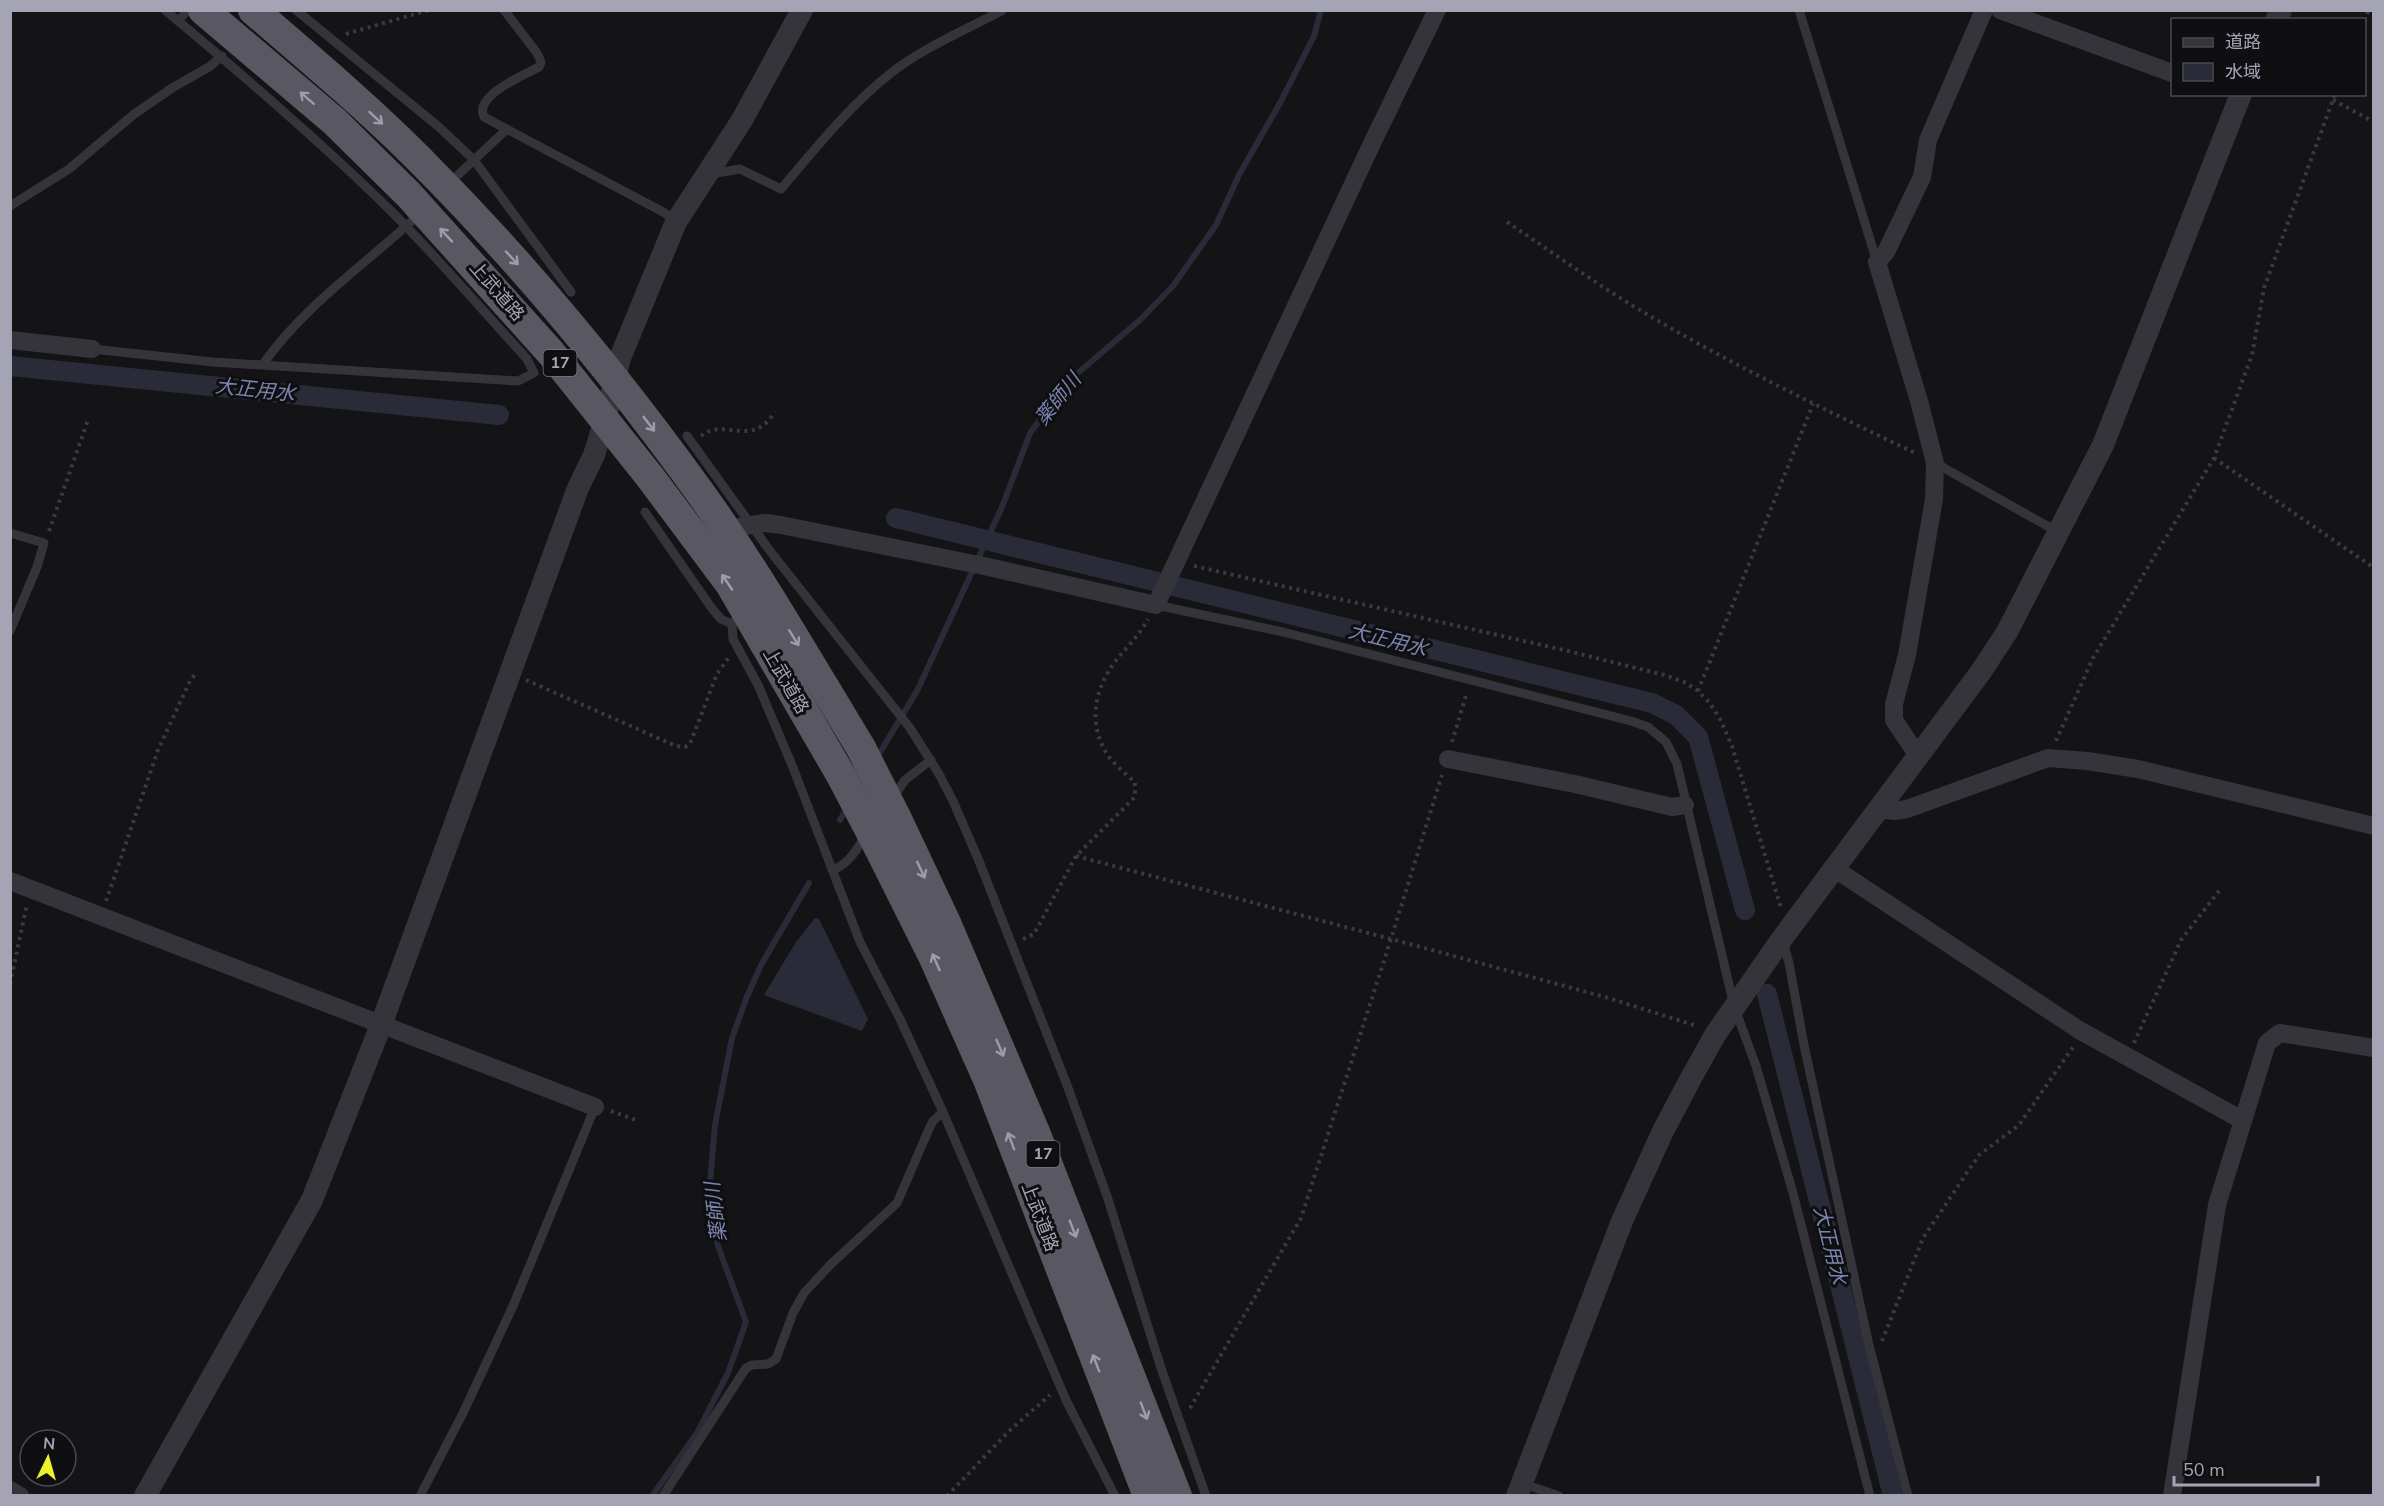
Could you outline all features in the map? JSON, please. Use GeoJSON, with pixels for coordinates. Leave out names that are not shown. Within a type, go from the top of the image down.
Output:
{"type":"FeatureCollection","features":[{"type":"Feature","properties":{"kind":"highway","name":"上武道路"},"geometry":{"type":"LineString","coordinates":[[253,10],[311,59],[418,158],[529,277],[739,527],[861,748],[882,825],[933,957],[989,1082],[1148,1496]]}},
{"type":"Feature","properties":{"kind":"highway","name":"上武道路"},"geometry":{"type":"LineString","coordinates":[[191,16],[334,122],[409,195],[551,353],[730,584],[738,617],[842,777],[882,825],[947,925],[1035,1132],[1177,1496]]}},
{"type":"Feature","properties":{"kind":"street"},"geometry":{"type":"LineString","coordinates":[[145,1496],[312,1200],[381,1024],[605,420],[627,339],[676,222],[742,120],[802,10]]}},
{"type":"Feature","properties":{"kind":"street"},"geometry":{"type":"LineString","coordinates":[[739,527],[765,523],[781,525],[1158,601],[1375,137],[1437,10]]}},
{"type":"Feature","properties":{"kind":"street"},"geometry":{"type":"LineString","coordinates":[[1918,756],[1894,720],[1894,704],[1907,655],[1934,500],[1935,463],[1919,401],[1877,262],[1886,252],[1922,177],[1928,140],[1984,10]]}},
{"type":"Feature","properties":{"kind":"street"},"geometry":{"type":"LineString","coordinates":[[2000,10],[2171,74]]}},
{"type":"Feature","properties":{"kind":"street"},"geometry":{"type":"LineString","coordinates":[[1519,1489],[1622,1221],[1686,1086],[1734,1006],[1994,652],[2103,445],[2237,96]]}},
{"type":"Feature","properties":{"kind":"street"},"geometry":{"type":"LineString","coordinates":[[10,340],[92,349]]}},
{"type":"Feature","properties":{"kind":"street"},"geometry":{"type":"LineString","coordinates":[[1879,809],[1895,811],[1907,809],[2048,758],[2088,761],[2138,769],[2373,826]]}},
{"type":"Feature","properties":{"kind":"street"},"geometry":{"type":"LineString","coordinates":[[1448,759],[1575,784],[1672,807],[1685,805]]}},
{"type":"Feature","properties":{"kind":"street"},"geometry":{"type":"LineString","coordinates":[[1835,869],[2083,1033],[2242,1120]]}},
{"type":"Feature","properties":{"kind":"street"},"geometry":{"type":"LineString","coordinates":[[10,881],[595,1107]]}},
{"type":"Feature","properties":{"kind":"street"},"geometry":{"type":"LineString","coordinates":[[2172,1496],[2217,1205],[2267,1043],[2280,1033],[2373,1048]]}},
{"type":"Feature","properties":{"kind":"street"},"geometry":{"type":"LineString","coordinates":[[10,1490],[20,1496]]}},
{"type":"Feature","properties":{"kind":"lane"},"geometry":{"type":"LineString","coordinates":[[165,10],[191,16]]}},
{"type":"Feature","properties":{"kind":"lane"},"geometry":{"type":"LineString","coordinates":[[92,349],[213,362],[518,381],[534,373],[526,359],[405,227],[304,129],[222,56],[188,10]]}},
{"type":"Feature","properties":{"kind":"lane"},"geometry":{"type":"LineString","coordinates":[[296,10],[439,127],[474,160],[571,292]]}},
{"type":"Feature","properties":{"kind":"lane"},"geometry":{"type":"LineString","coordinates":[[504,10],[537,53],[541,62],[539,67],[506,83],[482,105],[481,111],[484,117],[665,213],[676,222]]}},
{"type":"Feature","properties":{"kind":"lane"},"geometry":{"type":"LineString","coordinates":[[706,174],[740,169],[781,189],[830,131],[891,73],[946,39],[1003,10]]}},
{"type":"Feature","properties":{"kind":"lane"},"geometry":{"type":"LineString","coordinates":[[1799,10],[1877,262]]}},
{"type":"Feature","properties":{"kind":"lane"},"geometry":{"type":"LineString","coordinates":[[10,206],[69,169],[133,115],[172,88],[209,68],[222,56]]}},
{"type":"Feature","properties":{"kind":"lane"},"geometry":{"type":"LineString","coordinates":[[458,176],[507,129]]}},
{"type":"Feature","properties":{"kind":"lane"},"geometry":{"type":"LineString","coordinates":[[263,364],[272,351],[330,290],[414,219]]}},
{"type":"Feature","properties":{"kind":"lane"},"geometry":{"type":"LineString","coordinates":[[687,436],[739,527],[770,551],[887,697],[931,760],[953,801],[1012,943],[1107,1196],[1180,1425],[1206,1496]]}},
{"type":"Feature","properties":{"kind":"lane"},"geometry":{"type":"LineString","coordinates":[[1935,463],[2058,532]]}},
{"type":"Feature","properties":{"kind":"lane"},"geometry":{"type":"LineString","coordinates":[[645,512],[713,610],[721,619],[738,617],[733,639],[758,685],[779,735],[860,942],[900,1019],[943,1112],[1060,1387],[1114,1496]]}},
{"type":"Feature","properties":{"kind":"lane"},"geometry":{"type":"LineString","coordinates":[[10,533],[44,543],[37,567],[10,631]]}},
{"type":"Feature","properties":{"kind":"lane"},"geometry":{"type":"LineString","coordinates":[[1158,601],[1566,702],[1648,727],[1666,742],[1677,765],[1734,1006],[1756,1066],[1793,1193],[1870,1496]]}},
{"type":"Feature","properties":{"kind":"lane"},"geometry":{"type":"LineString","coordinates":[[832,870],[840,868],[847,862],[882,825],[905,780],[931,760]]}},
{"type":"Feature","properties":{"kind":"lane"},"geometry":{"type":"LineString","coordinates":[[1781,940],[1789,963],[1804,1045],[1873,1360],[1908,1496]]}},
{"type":"Feature","properties":{"kind":"lane"},"geometry":{"type":"LineString","coordinates":[[420,1496],[463,1413],[513,1306],[595,1107]]}},
{"type":"Feature","properties":{"kind":"lane"},"geometry":{"type":"LineString","coordinates":[[663,1496],[746,1368],[752,1365],[768,1364],[776,1359],[793,1313],[804,1293],[830,1265],[897,1203],[933,1121],[943,1112]]}},
{"type":"Feature","properties":{"kind":"lane"},"geometry":{"type":"LineString","coordinates":[[1519,1489],[1558,1496]]}},
{"type":"Feature","properties":{"kind":"path"},"geometry":{"type":"LineString","coordinates":[[334,40],[355,30],[429,10]]}},
{"type":"Feature","properties":{"kind":"path"},"geometry":{"type":"LineString","coordinates":[[2048,758],[2093,658],[2214,458],[2253,355],[2264,288],[2334,96]]}},
{"type":"Feature","properties":{"kind":"path"},"geometry":{"type":"LineString","coordinates":[[2333,100],[2373,122]]}},
{"type":"Feature","properties":{"kind":"path"},"geometry":{"type":"LineString","coordinates":[[1508,222],[1624,300],[1813,404],[1935,463]]}},
{"type":"Feature","properties":{"kind":"path"},"geometry":{"type":"LineString","coordinates":[[1698,691],[1813,404]]}},
{"type":"Feature","properties":{"kind":"path"},"geometry":{"type":"LineString","coordinates":[[694,445],[703,434],[713,430],[747,432],[761,429],[775,412]]}},
{"type":"Feature","properties":{"kind":"path"},"geometry":{"type":"LineString","coordinates":[[44,543],[88,420]]}},
{"type":"Feature","properties":{"kind":"path"},"geometry":{"type":"LineString","coordinates":[[2214,458],[2373,568]]}},
{"type":"Feature","properties":{"kind":"path"},"geometry":{"type":"LineString","coordinates":[[1012,943],[1034,933],[1076,856],[1135,796],[1135,783],[1104,751],[1094,719],[1101,685],[1116,660],[1140,633],[1158,601]]}},
{"type":"Feature","properties":{"kind":"path"},"geometry":{"type":"LineString","coordinates":[[510,674],[676,746],[685,747],[690,744],[722,664],[739,650]]}},
{"type":"Feature","properties":{"kind":"path"},"geometry":{"type":"LineString","coordinates":[[101,916],[158,750],[196,672]]}},
{"type":"Feature","properties":{"kind":"path"},"geometry":{"type":"LineString","coordinates":[[1180,1425],[1301,1218],[1448,759],[1471,680]]}},
{"type":"Feature","properties":{"kind":"path"},"geometry":{"type":"LineString","coordinates":[[1076,856],[1390,939],[1679,1019]]}},
{"type":"Feature","properties":{"kind":"path"},"geometry":{"type":"LineString","coordinates":[[2128,1057],[2181,940],[2222,886]]}},
{"type":"Feature","properties":{"kind":"path"},"geometry":{"type":"LineString","coordinates":[[10,984],[30,889]]}},
{"type":"Feature","properties":{"kind":"path"},"geometry":{"type":"LineString","coordinates":[[1873,1360],[1891,1324],[1923,1238],[1979,1155],[2019,1125],[2083,1033]]}},
{"type":"Feature","properties":{"kind":"path"},"geometry":{"type":"LineString","coordinates":[[595,1107],[636,1120]]}},
{"type":"Feature","properties":{"kind":"path"},"geometry":{"type":"LineString","coordinates":[[947,1496],[1009,1431],[1060,1387]]}},
{"type":"Feature","properties":{"kind":"water"},"geometry":{"type":"Polygon","coordinates":[[[815,918],[819,919],[868,1019],[862,1031],[764,995],[796,942],[815,918]]]}},
{"type":"Feature","properties":{"kind":"waterway","name":"薬師川"},"geometry":{"type":"LineString","coordinates":[[876,759],[917,691],[1002,507],[1030,433],[1072,378],[1140,320],[1173,286],[1216,225],[1239,175],[1280,103],[1314,36],[1321,10]]}},
{"type":"Feature","properties":{"kind":"waterway","name":"大正用水"},"geometry":{"type":"LineString","coordinates":[[10,366],[499,415]]}},
{"type":"Feature","properties":{"kind":"waterway","name":"大正用水"},"geometry":{"type":"LineString","coordinates":[[896,518],[1652,703],[1676,715],[1698,737],[1745,910]]}},
{"type":"Feature","properties":{"kind":"waterway","name":"薬師川"},"geometry":{"type":"LineString","coordinates":[[840,820],[848,806]]}},
{"type":"Feature","properties":{"kind":"waterway","name":"薬師川"},"geometry":{"type":"LineString","coordinates":[[652,1496],[697,1433],[728,1373],[746,1322],[718,1246],[709,1194],[715,1125],[732,1038],[746,999],[761,965],[809,883]]}},
{"type":"Feature","properties":{"kind":"waterway","name":"大正用水"},"geometry":{"type":"LineString","coordinates":[[1767,994],[1893,1496]]}}]}
